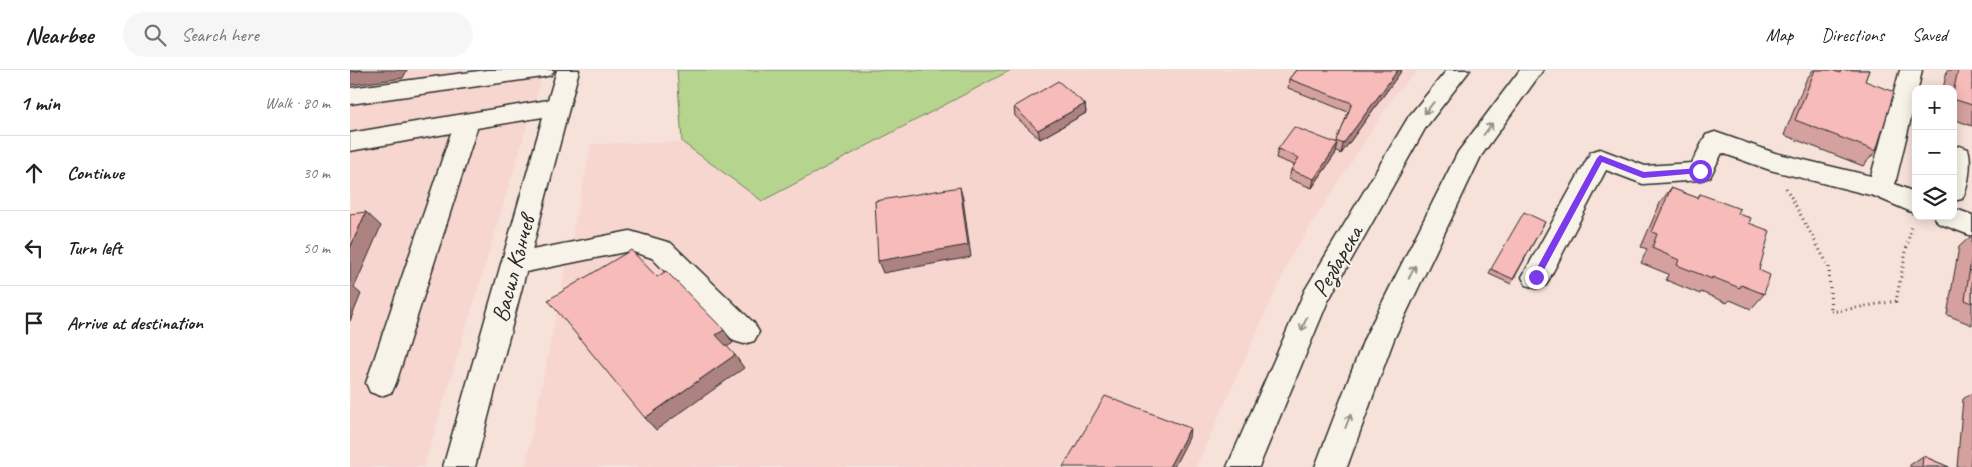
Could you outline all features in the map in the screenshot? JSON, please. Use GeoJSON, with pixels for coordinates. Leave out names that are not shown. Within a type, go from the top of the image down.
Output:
{"type":"FeatureCollection","features":[{"type":"Feature","properties":{"kind":"street"},"geometry":{"type":"LineString","coordinates":[[350,96],[543,70]]}},
{"type":"Feature","properties":{"kind":"street","name":"Васил Кънчев"},"geometry":{"type":"LineString","coordinates":[[458,467],[568,70]]}},
{"type":"Feature","properties":{"kind":"street","name":"Резбарска"},"geometry":{"type":"LineString","coordinates":[[1243,467],[1315,298],[1417,122],[1460,70]]}},
{"type":"Feature","properties":{"kind":"street"},"geometry":{"type":"LineString","coordinates":[[1331,467],[1379,339],[1470,152],[1532,70]]}},
{"type":"Feature","properties":{"kind":"street"},"geometry":{"type":"LineString","coordinates":[[1881,188],[1911,70]]}},
{"type":"Feature","properties":{"kind":"street"},"geometry":{"type":"LineString","coordinates":[[350,142],[558,106]]}},
{"type":"Feature","properties":{"kind":"street"},"geometry":{"type":"LineString","coordinates":[[381,383],[466,122]]}},
{"type":"Feature","properties":{"kind":"street"},"geometry":{"type":"LineString","coordinates":[[1536,277],[1600,158],[1643,175],[1700,171],[1715,141],[1770,161],[1881,188],[1912,203]]}},
{"type":"Feature","properties":{"kind":"street"},"geometry":{"type":"LineString","coordinates":[[1957,179],[1959,155]]}},
{"type":"Feature","properties":{"kind":"street"},"geometry":{"type":"LineString","coordinates":[[514,264],[630,241],[661,250],[744,332]]}},
{"type":"Feature","properties":{"kind":"path"},"geometry":{"type":"LineString","coordinates":[[1770,161],[1829,266],[1831,312],[1896,302],[1912,219]]}},
{"type":"Feature","properties":{"kind":"shaded area"},"geometry":{"type":"Polygon","coordinates":[[[350,70],[544,70],[424,467],[350,467],[350,70]]]}},
{"type":"Feature","properties":{"kind":"shaded area"},"geometry":{"type":"Polygon","coordinates":[[[1011,70],[1419,70],[1398,90],[1292,255],[1196,467],[525,467],[591,144],[682,142],[763,201],[1011,70]]]}},
{"type":"Feature","properties":{"kind":"green space"},"geometry":{"type":"Polygon","coordinates":[[[677,70],[1011,70],[762,201],[682,142],[677,70]]]}},
{"type":"Feature","properties":{"kind":"building"},"geometry":{"type":"Polygon","coordinates":[[[1296,70],[1398,70],[1343,144],[1337,141],[1352,103],[1289,79],[1296,70]]]}},
{"type":"Feature","properties":{"kind":"building"},"geometry":{"type":"Polygon","coordinates":[[[1815,70],[1832,70],[1840,73],[1841,70],[1869,70],[1865,81],[1894,92],[1876,151],[1795,120],[1815,70]]]}},
{"type":"Feature","properties":{"kind":"building"},"geometry":{"type":"Polygon","coordinates":[[[1958,70],[1972,70],[1972,105],[1957,100],[1957,85],[1955,85],[1958,70]]]}},
{"type":"Feature","properties":{"kind":"building"},"geometry":{"type":"Polygon","coordinates":[[[1058,81],[1085,104],[1038,130],[1014,107],[1058,81]]]}},
{"type":"Feature","properties":{"kind":"building"},"geometry":{"type":"Polygon","coordinates":[[[1294,127],[1338,144],[1314,179],[1291,170],[1299,158],[1278,149],[1294,127]]]}},
{"type":"Feature","properties":{"kind":"building"},"geometry":{"type":"Polygon","coordinates":[[[960,187],[968,245],[878,261],[875,201],[960,187]]]}},
{"type":"Feature","properties":{"kind":"building"},"geometry":{"type":"Polygon","coordinates":[[[1671,188],[1698,198],[1700,194],[1740,209],[1738,214],[1751,218],[1749,223],[1770,231],[1759,270],[1770,275],[1764,294],[1741,285],[1740,288],[1712,277],[1712,279],[1677,265],[1679,260],[1652,248],[1657,234],[1652,232],[1671,188]]]}},
{"type":"Feature","properties":{"kind":"building"},"geometry":{"type":"Polygon","coordinates":[[[366,212],[350,248],[350,214],[366,212]]]}},
{"type":"Feature","properties":{"kind":"building"},"geometry":{"type":"Polygon","coordinates":[[[1524,212],[1545,222],[1513,279],[1491,269],[1524,212]]]}},
{"type":"Feature","properties":{"kind":"building"},"geometry":{"type":"Polygon","coordinates":[[[631,250],[657,277],[666,271],[724,330],[716,335],[735,355],[645,418],[548,300],[631,250]]]}},
{"type":"Feature","properties":{"kind":"building"},"geometry":{"type":"Polygon","coordinates":[[[1972,254],[1972,303],[1965,300],[1972,254]]]}},
{"type":"Feature","properties":{"kind":"building"},"geometry":{"type":"Polygon","coordinates":[[[1105,396],[1190,428],[1169,467],[1063,467],[1105,396]]]}},
{"type":"Feature","properties":{"kind":"building"},"geometry":{"type":"Polygon","coordinates":[[[1972,447],[1972,467],[1970,467],[1972,447]]]}},
{"type":"Feature","properties":{"kind":"building"},"geometry":{"type":"Polygon","coordinates":[[[1923,456],[1949,467],[1922,467],[1923,456]]]}},
{"type":"Feature","properties":{"kind":"route"},"geometry":{"type":"LineString","coordinates":[[1536,277],[1600,158],[1643,175],[1700,171]]}}]}
